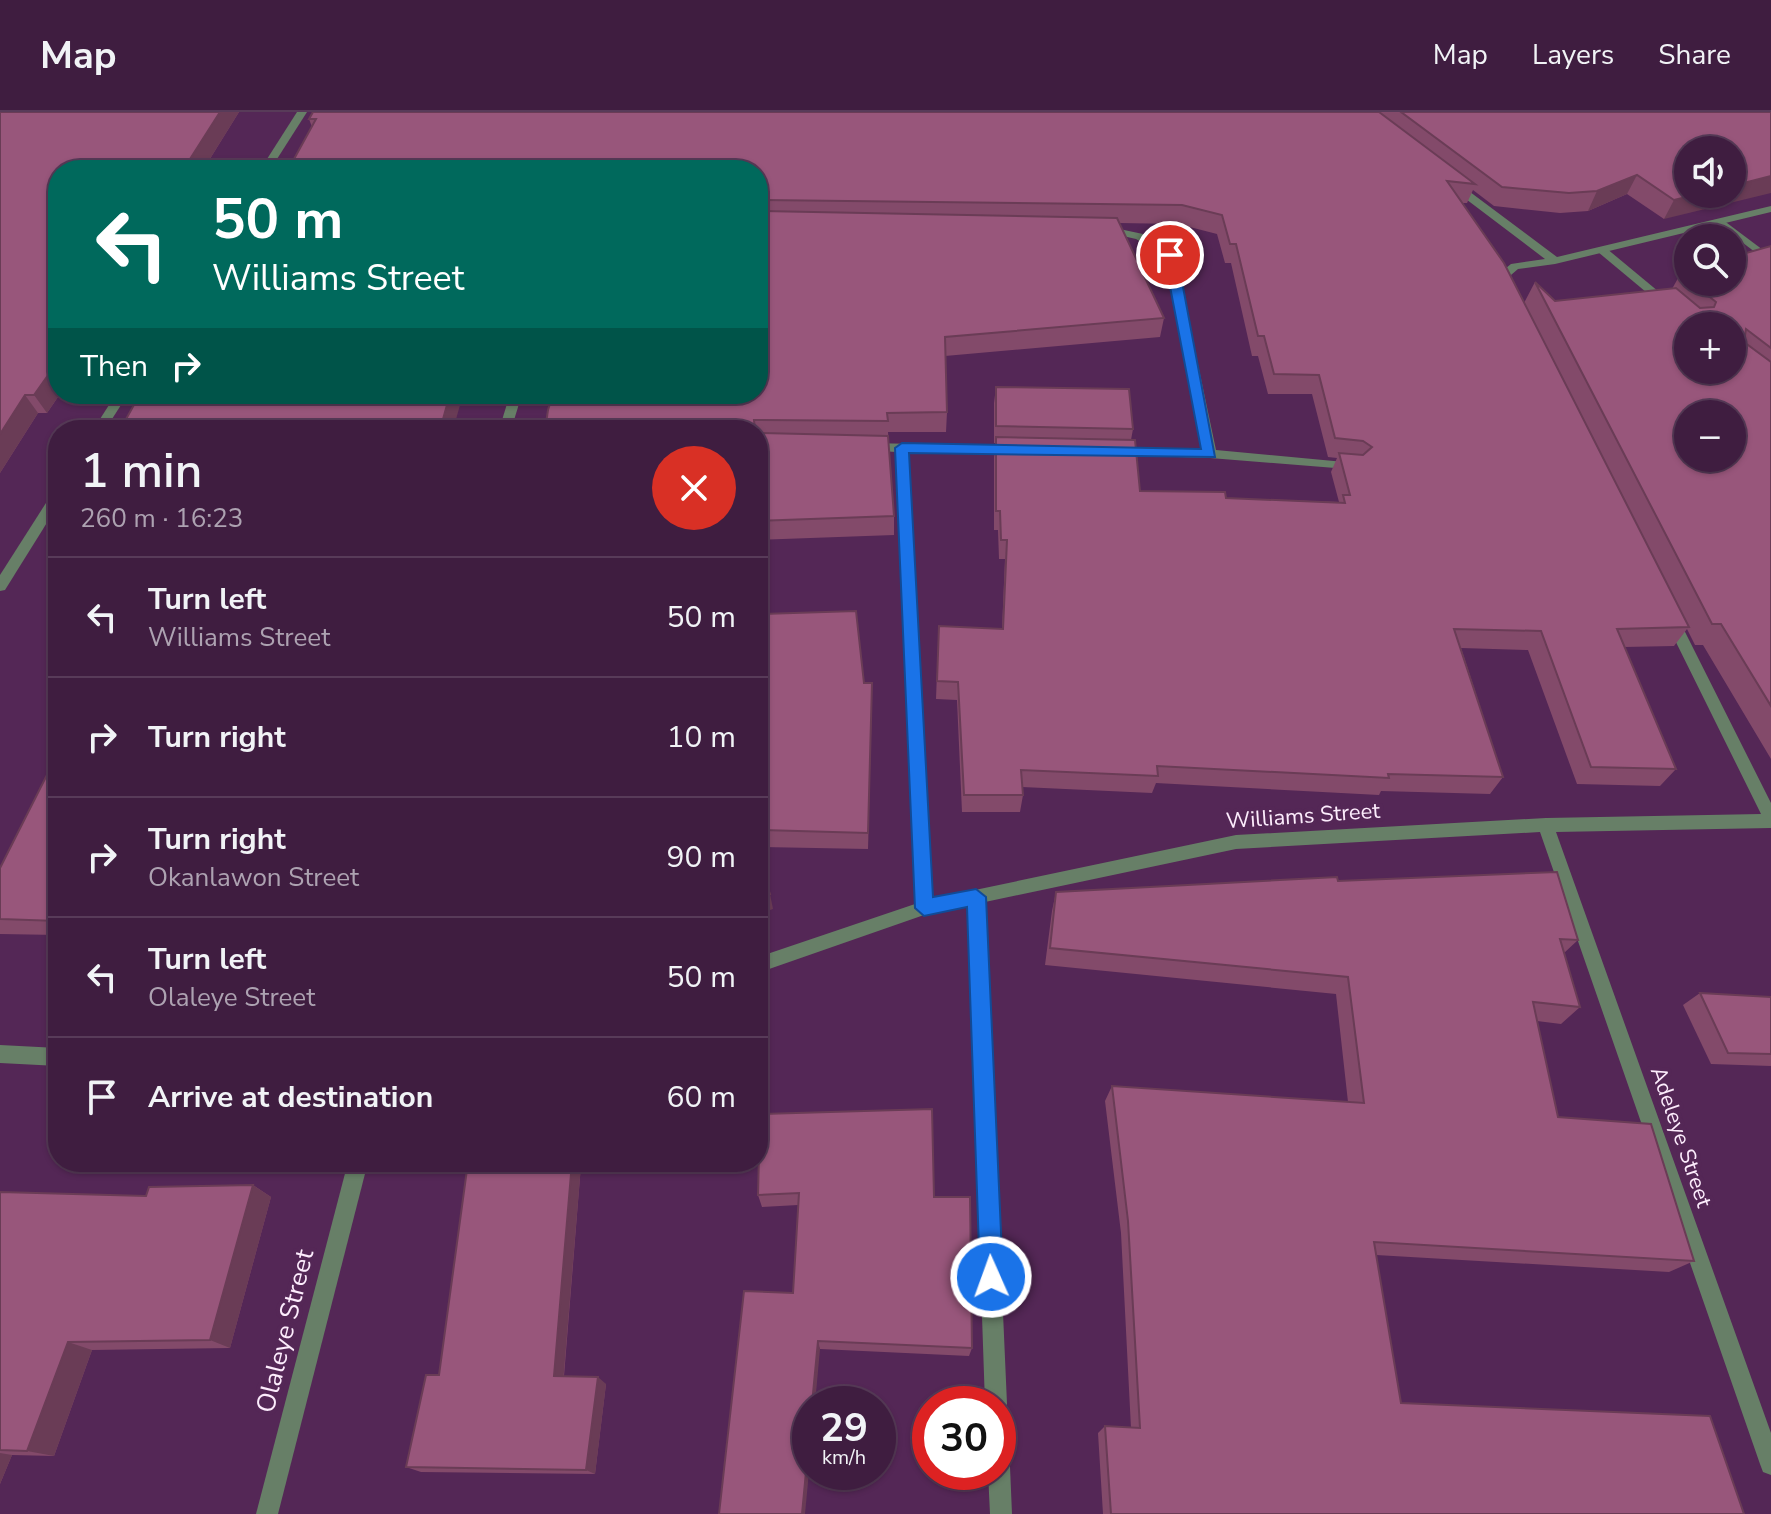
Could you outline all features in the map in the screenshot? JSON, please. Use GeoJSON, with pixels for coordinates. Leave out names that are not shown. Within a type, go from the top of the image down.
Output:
{"type":"FeatureCollection","features":[{"type":"Feature","properties":{"kind":"street"},"geometry":{"type":"LineString","coordinates":[[271,160],[302,112]]}},
{"type":"Feature","properties":{"kind":"street"},"geometry":{"type":"LineString","coordinates":[[1446,179],[1555,261]]}},
{"type":"Feature","properties":{"kind":"street"},"geometry":{"type":"LineString","coordinates":[[1513,300],[1503,280],[1515,266],[1555,261],[1771,209]]}},
{"type":"Feature","properties":{"kind":"street"},"geometry":{"type":"LineString","coordinates":[[1723,223],[1771,261]]}},
{"type":"Feature","properties":{"kind":"street"},"geometry":{"type":"LineString","coordinates":[[1084,228],[1139,236],[1170,255],[1210,454]]}},
{"type":"Feature","properties":{"kind":"street"},"geometry":{"type":"LineString","coordinates":[[1602,250],[1677,312]]}},
{"type":"Feature","properties":{"kind":"street"},"geometry":{"type":"LineString","coordinates":[[854,447],[1025,450]]}},
{"type":"Feature","properties":{"kind":"street"},"geometry":{"type":"LineString","coordinates":[[902,448],[924,908]]}},
{"type":"Feature","properties":{"kind":"street"},"geometry":{"type":"LineString","coordinates":[[1102,452],[1210,454],[1355,467]]}},
{"type":"Feature","properties":{"kind":"street"},"geometry":{"type":"LineString","coordinates":[[1,581],[48,510]]}},
{"type":"Feature","properties":{"kind":"street"},"geometry":{"type":"LineString","coordinates":[[1666,609],[1771,820]]}},
{"type":"Feature","properties":{"kind":"street","name":"Williams Street"},"geometry":{"type":"LineString","coordinates":[[768,962],[924,908],[1236,842],[1546,825],[1771,820]]}},
{"type":"Feature","properties":{"kind":"street","name":"Adeleye Street"},"geometry":{"type":"LineString","coordinates":[[1546,825],[1771,1464]]}},
{"type":"Feature","properties":{"kind":"street"},"geometry":{"type":"LineString","coordinates":[[976,897],[995,1386]]}},
{"type":"Feature","properties":{"kind":"street"},"geometry":{"type":"LineString","coordinates":[[0,1054],[48,1056]]}},
{"type":"Feature","properties":{"kind":"street","name":"Olaleye Street"},"geometry":{"type":"LineString","coordinates":[[267,1514],[355,1172]]}},
{"type":"Feature","properties":{"kind":"street"},"geometry":{"type":"LineString","coordinates":[[1000,1490],[1001,1514]]}},
{"type":"Feature","properties":{"kind":"building"},"geometry":{"type":"Polygon","coordinates":[[[0,112],[220,112],[189,160],[48,160],[48,375],[34,395],[25,395],[0,434],[0,112]]]}},
{"type":"Feature","properties":{"kind":"building"},"geometry":{"type":"Polygon","coordinates":[[[313,112],[1379,112],[1475,184],[1447,181],[1504,263],[1689,627],[1617,629],[1676,769],[1591,767],[1541,631],[1454,629],[1503,777],[1388,774],[1389,778],[1157,766],[1158,776],[1021,770],[1023,795],[964,795],[958,682],[937,681],[939,626],[1003,629],[1007,540],[1001,540],[1000,511],[996,511],[996,437],[1135,440],[1140,491],[1225,492],[1226,498],[1345,503],[1343,495],[1350,495],[1339,453],[1363,455],[1372,447],[1363,441],[1335,438],[1319,375],[1274,374],[1264,336],[1258,336],[1236,244],[1230,244],[1222,215],[1182,205],[768,200],[768,160],[293,160],[316,119],[309,119],[313,112]]]}},
{"type":"Feature","properties":{"kind":"building"},"geometry":{"type":"Polygon","coordinates":[[[1401,112],[1771,112],[1771,176],[1746,182],[1746,136],[1674,136],[1674,200],[1637,175],[1597,191],[1569,193],[1502,187],[1401,112]]]}},
{"type":"Feature","properties":{"kind":"building"},"geometry":{"type":"Polygon","coordinates":[[[768,211],[1117,218],[1164,318],[945,337],[947,412],[887,413],[888,421],[546,420],[550,404],[768,404],[768,211]]]}},
{"type":"Feature","properties":{"kind":"building"},"geometry":{"type":"Polygon","coordinates":[[[1771,246],[1771,348],[1746,329],[1746,312],[1674,312],[1674,384],[1746,384],[1746,343],[1771,362],[1771,706],[1721,624],[1712,624],[1535,282],[1555,301],[1674,288],[1674,296],[1686,296],[1700,308],[1714,307],[1716,302],[1708,296],[1746,296],[1746,253],[1771,246]]]}},
{"type":"Feature","properties":{"kind":"building"},"geometry":{"type":"Polygon","coordinates":[[[996,387],[1129,389],[1133,429],[996,426],[996,387]]]}},
{"type":"Feature","properties":{"kind":"building"},"geometry":{"type":"Polygon","coordinates":[[[134,404],[447,404],[443,420],[126,420],[134,404]]]}},
{"type":"Feature","properties":{"kind":"building"},"geometry":{"type":"Polygon","coordinates":[[[768,433],[888,436],[894,516],[768,521],[768,433]]]}},
{"type":"Feature","properties":{"kind":"building"},"geometry":{"type":"Polygon","coordinates":[[[856,611],[864,683],[872,683],[868,833],[768,830],[768,614],[856,611]]]}},
{"type":"Feature","properties":{"kind":"building"},"geometry":{"type":"Polygon","coordinates":[[[48,773],[48,921],[0,919],[0,868],[48,773]]]}},
{"type":"Feature","properties":{"kind":"building"},"geometry":{"type":"Polygon","coordinates":[[[1557,872],[1578,940],[1560,939],[1580,1007],[1533,1002],[1558,1117],[1651,1124],[1694,1261],[1374,1242],[1401,1403],[1710,1416],[1744,1514],[1111,1514],[1105,1426],[1140,1428],[1128,1221],[1112,1086],[1364,1103],[1348,977],[1050,948],[1056,892],[1337,877],[1338,881],[1557,872]]]}},
{"type":"Feature","properties":{"kind":"building"},"geometry":{"type":"Polygon","coordinates":[[[1700,993],[1771,997],[1771,1054],[1728,1053],[1700,993]]]}},
{"type":"Feature","properties":{"kind":"building"},"geometry":{"type":"Polygon","coordinates":[[[932,1109],[934,1197],[970,1197],[972,1348],[818,1341],[814,1386],[792,1386],[792,1490],[804,1490],[802,1514],[719,1514],[744,1291],[793,1293],[799,1193],[758,1195],[759,1172],[768,1172],[768,1114],[932,1109]]]}},
{"type":"Feature","properties":{"kind":"building"},"geometry":{"type":"Polygon","coordinates":[[[467,1172],[571,1172],[554,1376],[598,1377],[586,1470],[406,1467],[426,1375],[439,1375],[467,1172]]]}},
{"type":"Feature","properties":{"kind":"building"},"geometry":{"type":"Polygon","coordinates":[[[253,1185],[210,1340],[68,1342],[27,1451],[0,1450],[0,1192],[146,1196],[149,1187],[253,1185]]]}},
{"type":"Feature","properties":{"kind":"route"},"geometry":{"type":"LineString","coordinates":[[991,1277],[976,897],[924,908],[902,448],[1210,454],[1179,287],[1170,255]]}}]}
